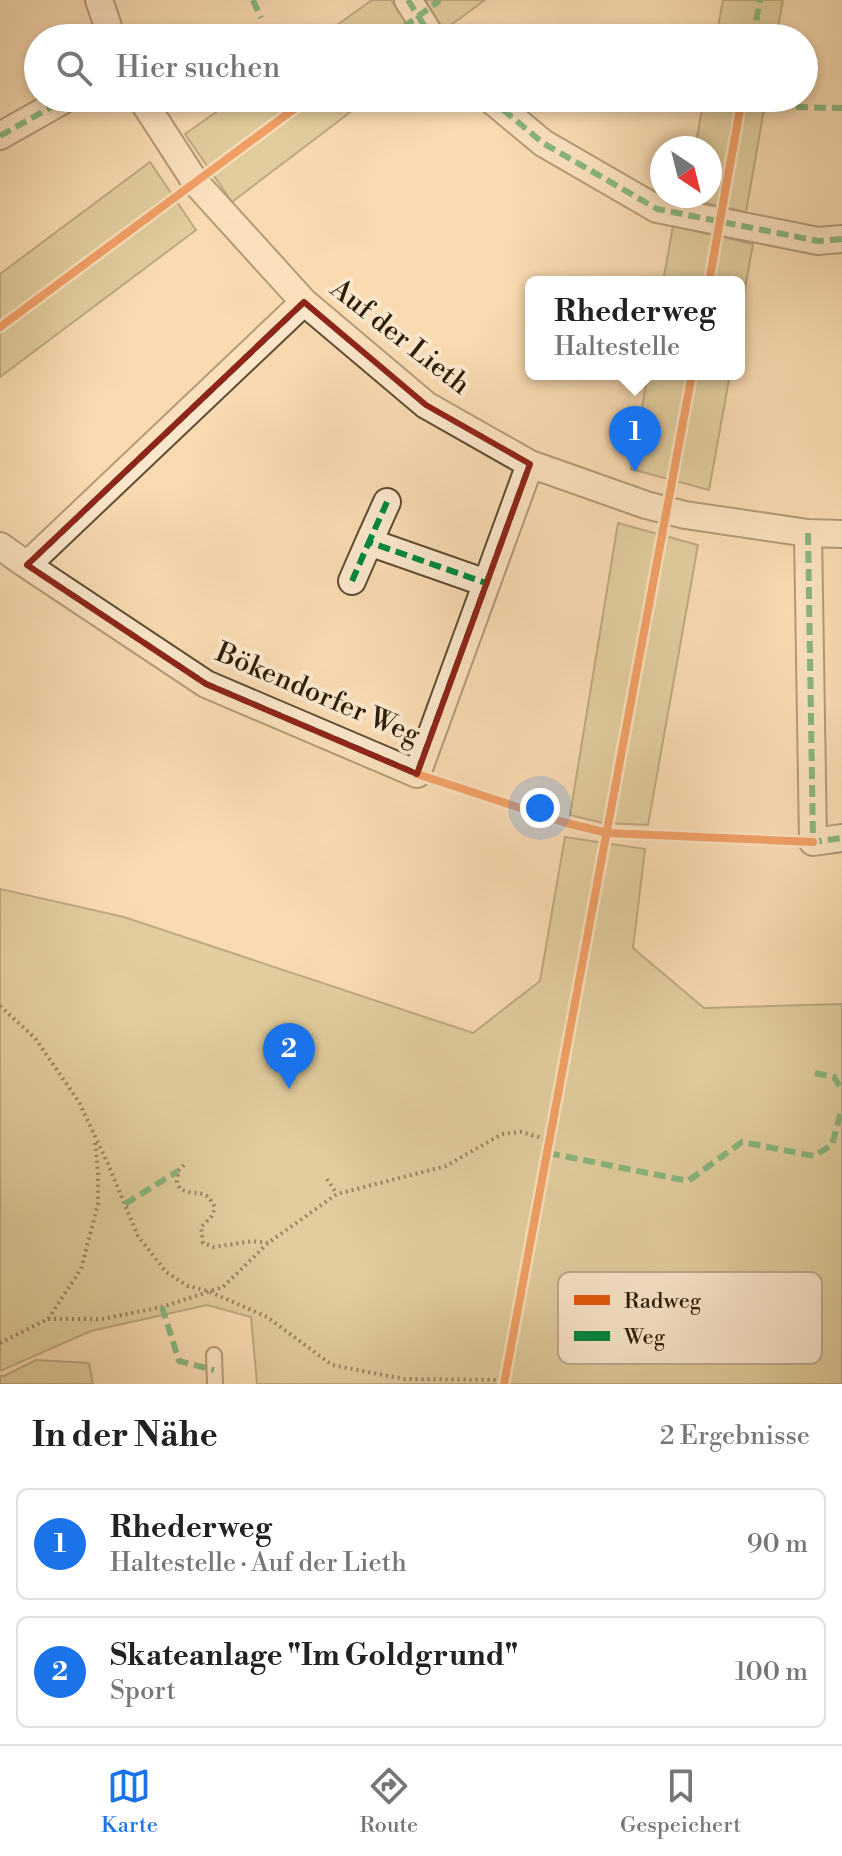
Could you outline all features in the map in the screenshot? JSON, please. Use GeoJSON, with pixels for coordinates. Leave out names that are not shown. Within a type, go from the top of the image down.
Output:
{"type":"FeatureCollection","features":[{"type":"Feature","properties":{"kind":"street"},"geometry":{"type":"LineString","coordinates":[[99,0],[107,24]]}},
{"type":"Feature","properties":{"kind":"street"},"geometry":{"type":"LineString","coordinates":[[408,0],[423,24]]}},
{"type":"Feature","properties":{"kind":"street"},"geometry":{"type":"LineString","coordinates":[[0,136],[42,112]]}},
{"type":"Feature","properties":{"kind":"street","name":"Auf der Lieth"},"geometry":{"type":"LineString","coordinates":[[150,112],[196,183],[304,302],[426,405],[530,464],[646,505],[675,513],[808,533],[842,534]]}},
{"type":"Feature","properties":{"kind":"street"},"geometry":{"type":"LineString","coordinates":[[506,112],[543,143],[657,209],[818,241],[842,239]]}},
{"type":"Feature","properties":{"kind":"street"},"geometry":{"type":"LineString","coordinates":[[27,565],[304,302]]}},
{"type":"Feature","properties":{"kind":"street","name":"Bökendorfer Weg"},"geometry":{"type":"LineString","coordinates":[[0,546],[206,684],[417,774],[530,464]]}},
{"type":"Feature","properties":{"kind":"street"},"geometry":{"type":"LineString","coordinates":[[352,581],[387,502]]}},
{"type":"Feature","properties":{"kind":"street"},"geometry":{"type":"LineString","coordinates":[[808,533],[813,842],[842,838]]}},
{"type":"Feature","properties":{"kind":"street"},"geometry":{"type":"LineString","coordinates":[[369,542],[486,583]]}},
{"type":"Feature","properties":{"kind":"lane"},"geometry":{"type":"LineString","coordinates":[[214,1355],[215,1384]]}},
{"type":"Feature","properties":{"kind":"path"},"geometry":{"type":"LineString","coordinates":[[0,1006],[35,1038],[79,1102],[138,1236],[166,1272],[188,1286],[208,1291],[267,1317],[332,1365],[404,1379],[505,1380]]}},
{"type":"Feature","properties":{"kind":"path"},"geometry":{"type":"LineString","coordinates":[[0,1343],[48,1319],[102,1319],[162,1307],[223,1287],[268,1243],[337,1194],[446,1166],[502,1134],[521,1132],[549,1140]]}},
{"type":"Feature","properties":{"kind":"path"},"geometry":{"type":"LineString","coordinates":[[48,1319],[81,1269],[98,1204],[95,1138]]}},
{"type":"Feature","properties":{"kind":"path"},"geometry":{"type":"LineString","coordinates":[[184,1165],[178,1171],[180,1189],[188,1193],[204,1193],[211,1198],[215,1208],[201,1227],[203,1243],[214,1247],[253,1241],[268,1243]]}},
{"type":"Feature","properties":{"kind":"path"},"geometry":{"type":"LineString","coordinates":[[327,1179],[337,1194]]}},
{"type":"Feature","properties":{"kind":"highlighted area"},"geometry":{"type":"Polygon","coordinates":[[[304,302],[426,405],[530,464],[417,774],[206,684],[27,565],[304,302]]]}},
{"type":"Feature","properties":{"kind":"shaded area"},"geometry":{"type":"Polygon","coordinates":[[[372,0],[391,0],[407,24],[339,24],[372,0]]]}},
{"type":"Feature","properties":{"kind":"shaded area"},"geometry":{"type":"Polygon","coordinates":[[[425,0],[485,0],[452,24],[440,24],[425,0]]]}},
{"type":"Feature","properties":{"kind":"shaded area"},"geometry":{"type":"Polygon","coordinates":[[[723,0],[783,0],[779,24],[719,24],[723,0]]]}},
{"type":"Feature","properties":{"kind":"shaded area"},"geometry":{"type":"Polygon","coordinates":[[[216,112],[351,112],[232,202],[185,134],[216,112]]]}},
{"type":"Feature","properties":{"kind":"shaded area"},"geometry":{"type":"Polygon","coordinates":[[[701,112],[764,112],[746,212],[722,206],[722,136],[697,136],[701,112]]]}},
{"type":"Feature","properties":{"kind":"shaded area"},"geometry":{"type":"Polygon","coordinates":[[[150,162],[196,230],[0,377],[0,274],[150,162]]]}},
{"type":"Feature","properties":{"kind":"shaded area"},"geometry":{"type":"Polygon","coordinates":[[[673,226],[753,244],[745,289],[745,276],[664,276],[673,226]]]}},
{"type":"Feature","properties":{"kind":"shaded area"},"geometry":{"type":"Polygon","coordinates":[[[647,380],[729,380],[709,490],[631,469],[647,380]]]}},
{"type":"Feature","properties":{"kind":"shaded area"},"geometry":{"type":"Polygon","coordinates":[[[618,523],[698,545],[648,825],[603,823],[570,815],[618,523]]]}},
{"type":"Feature","properties":{"kind":"shaded area"},"geometry":{"type":"Polygon","coordinates":[[[565,837],[645,849],[633,948],[704,1008],[842,1004],[842,1384],[257,1384],[251,1317],[207,1305],[91,1331],[0,1371],[0,889],[124,917],[473,1033],[540,981],[565,837]]]}},
{"type":"Feature","properties":{"kind":"shaded area"},"geometry":{"type":"Polygon","coordinates":[[[36,1360],[89,1363],[93,1384],[0,1384],[0,1376],[36,1360]]]}},
{"type":"Feature","properties":{"kind":"marked path"},"geometry":{"type":"LineString","coordinates":[[253,0],[261,18]]}},
{"type":"Feature","properties":{"kind":"marked path"},"geometry":{"type":"LineString","coordinates":[[408,0],[423,24]]}},
{"type":"Feature","properties":{"kind":"marked path"},"geometry":{"type":"LineString","coordinates":[[408,24],[440,0]]}},
{"type":"Feature","properties":{"kind":"marked path"},"geometry":{"type":"LineString","coordinates":[[756,24],[760,0]]}},
{"type":"Feature","properties":{"kind":"marked path"},"geometry":{"type":"LineString","coordinates":[[818,107],[842,108]]}},
{"type":"Feature","properties":{"kind":"marked path"},"geometry":{"type":"LineString","coordinates":[[0,136],[42,112]]}},
{"type":"Feature","properties":{"kind":"marked path"},"geometry":{"type":"LineString","coordinates":[[506,112],[543,143],[657,209],[818,241],[842,239]]}},
{"type":"Feature","properties":{"kind":"marked path"},"geometry":{"type":"LineString","coordinates":[[304,302],[27,565],[206,684],[417,774],[530,464]]}},
{"type":"Feature","properties":{"kind":"marked path"},"geometry":{"type":"LineString","coordinates":[[387,502],[369,542],[486,583]]}},
{"type":"Feature","properties":{"kind":"marked path"},"geometry":{"type":"LineString","coordinates":[[808,533],[813,842],[842,838]]}},
{"type":"Feature","properties":{"kind":"marked path"},"geometry":{"type":"LineString","coordinates":[[352,581],[369,542]]}},
{"type":"Feature","properties":{"kind":"marked path"},"geometry":{"type":"LineString","coordinates":[[815,1073],[834,1077],[842,1090]]}},
{"type":"Feature","properties":{"kind":"marked path"},"geometry":{"type":"LineString","coordinates":[[548,1153],[688,1181],[742,1142],[814,1156],[832,1145],[842,1108]]}},
{"type":"Feature","properties":{"kind":"marked path"},"geometry":{"type":"LineString","coordinates":[[125,1204],[178,1171]]}},
{"type":"Feature","properties":{"kind":"marked path"},"geometry":{"type":"LineString","coordinates":[[162,1307],[179,1361],[214,1370]]}},
{"type":"Feature","properties":{"kind":"cycle path"},"geometry":{"type":"LineString","coordinates":[[0,327],[290,112]]}},
{"type":"Feature","properties":{"kind":"cycle path"},"geometry":{"type":"LineString","coordinates":[[710,276],[739,112]]}},
{"type":"Feature","properties":{"kind":"cycle path"},"geometry":{"type":"LineString","coordinates":[[504,1384],[691,380]]}},
{"type":"Feature","properties":{"kind":"cycle path"},"geometry":{"type":"LineString","coordinates":[[417,774],[563,822],[607,833],[813,842]]}},
{"type":"Feature","properties":{"kind":"place","name":"Rhederweg"},"geometry":{"type":"Point","coordinates":[635,472]}},
{"type":"Feature","properties":{"kind":"place","name":"Skateanlage \"Im Goldgrund\""},"geometry":{"type":"Point","coordinates":[289,1089]}}]}
